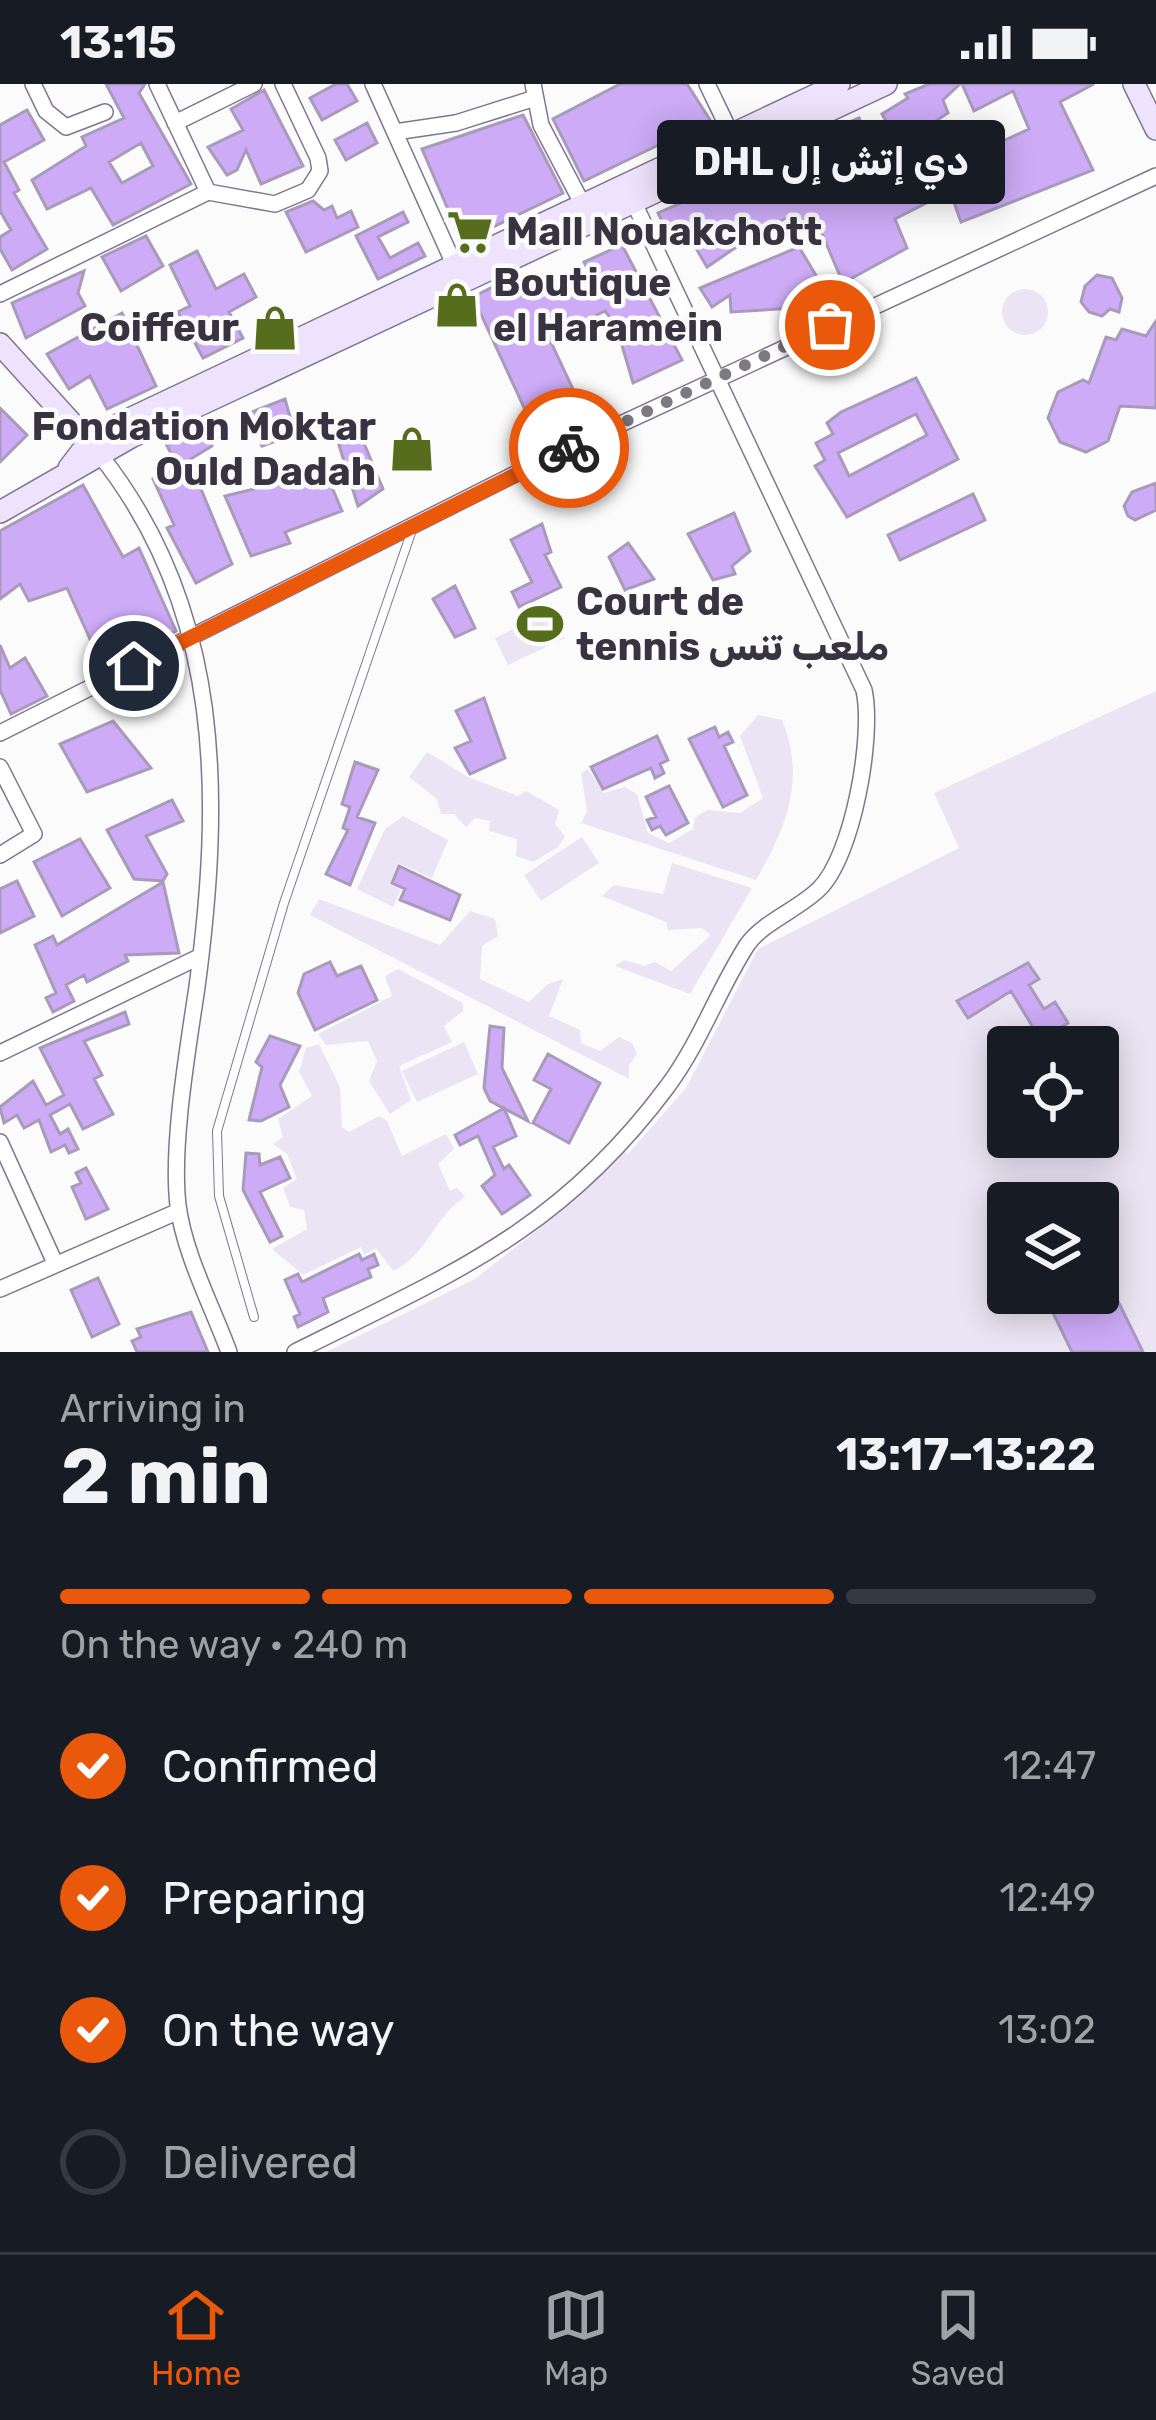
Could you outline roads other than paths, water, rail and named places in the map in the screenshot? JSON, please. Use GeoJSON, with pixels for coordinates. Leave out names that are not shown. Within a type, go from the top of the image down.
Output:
{"type":"FeatureCollection","features":[{"type":"Feature","properties":{"kind":"street"},"geometry":{"type":"LineString","coordinates":[[33,84],[46,111],[66,128],[105,112]]}},
{"type":"Feature","properties":{"kind":"street"},"geometry":{"type":"LineString","coordinates":[[157,84],[208,191]]}},
{"type":"Feature","properties":{"kind":"street"},"geometry":{"type":"LineString","coordinates":[[176,123],[230,89],[254,84]]}},
{"type":"Feature","properties":{"kind":"street"},"geometry":{"type":"LineString","coordinates":[[0,294],[208,191],[275,204],[316,182],[318,158],[283,84]]}},
{"type":"Feature","properties":{"kind":"street"},"geometry":{"type":"LineString","coordinates":[[373,84],[459,275]]}},
{"type":"Feature","properties":{"kind":"street"},"geometry":{"type":"LineString","coordinates":[[707,84],[731,134]]}},
{"type":"Feature","properties":{"kind":"street"},"geometry":{"type":"LineString","coordinates":[[0,512],[95,449],[459,275],[583,206],[839,84]]}},
{"type":"Feature","properties":{"kind":"street"},"geometry":{"type":"LineString","coordinates":[[459,275],[635,205],[886,84]]}},
{"type":"Feature","properties":{"kind":"street"},"geometry":{"type":"LineString","coordinates":[[1134,84],[1156,129]]}},
{"type":"Feature","properties":{"kind":"street"},"geometry":{"type":"LineString","coordinates":[[395,132],[456,123],[532,91],[583,206]]}},
{"type":"Feature","properties":{"kind":"street"},"geometry":{"type":"LineString","coordinates":[[0,733],[718,376],[1156,176]]}},
{"type":"Feature","properties":{"kind":"street"},"geometry":{"type":"LineString","coordinates":[[295,1352],[470,1265],[579,1189],[675,1076],[746,947],[819,889],[838,865],[868,732],[864,690],[635,205]]}},
{"type":"Feature","properties":{"kind":"street"},"geometry":{"type":"LineString","coordinates":[[0,344],[95,449],[148,523],[195,639],[208,733],[201,956],[184,1083],[178,1211],[229,1352]]}},
{"type":"Feature","properties":{"kind":"street"},"geometry":{"type":"LineString","coordinates":[[0,767],[34,834],[2,849]]}},
{"type":"Feature","properties":{"kind":"street"},"geometry":{"type":"LineString","coordinates":[[0,1053],[201,956]]}},
{"type":"Feature","properties":{"kind":"street"},"geometry":{"type":"LineString","coordinates":[[0,1142],[7,1173],[56,1263]]}},
{"type":"Feature","properties":{"kind":"street"},"geometry":{"type":"LineString","coordinates":[[0,1289],[178,1211]]}},
{"type":"Feature","properties":{"kind":"lane"},"geometry":{"type":"LineString","coordinates":[[254,1317],[219,1196],[217,1131],[284,903],[412,530]]}},
{"type":"Feature","properties":{"kind":"place","name":"Mall Nouakchott"},"geometry":{"type":"Point","coordinates":[470,232]}},
{"type":"Feature","properties":{"kind":"place","name":"Boutique el Haramein"},"geometry":{"type":"Point","coordinates":[457,305]}},
{"type":"Feature","properties":{"kind":"place","name":"DHL دي إتش إل"},"geometry":{"type":"Point","coordinates":[830,325]}},
{"type":"Feature","properties":{"kind":"place","name":"Coiffeur"},"geometry":{"type":"Point","coordinates":[275,328]}},
{"type":"Feature","properties":{"kind":"place","name":"Fondation Moktar Ould Dadah"},"geometry":{"type":"Point","coordinates":[412,449]}},
{"type":"Feature","properties":{"kind":"place","name":"Court de tennis ملعب تنس"},"geometry":{"type":"Point","coordinates":[540,624]}}]}
